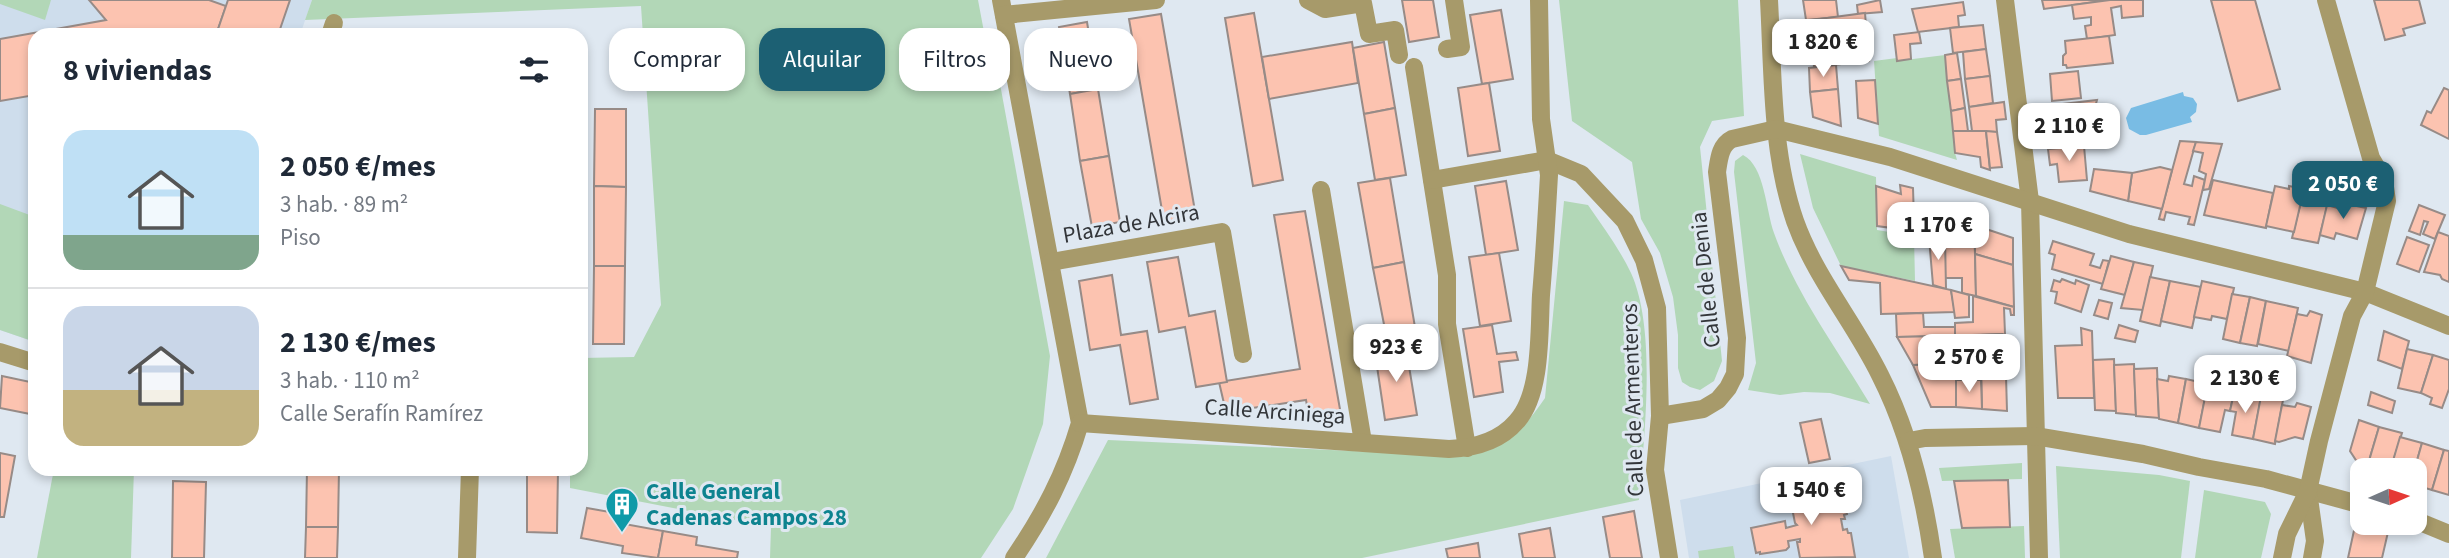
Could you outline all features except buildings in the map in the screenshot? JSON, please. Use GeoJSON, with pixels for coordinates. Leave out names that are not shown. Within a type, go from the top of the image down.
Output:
{"type":"FeatureCollection","features":[{"type":"Feature","properties":{"kind":"street"},"geometry":{"type":"LineString","coordinates":[[1014,558],[1052,497],[1068,463],[1080,423],[1003,8],[1156,0]]}},
{"type":"Feature","properties":{"kind":"street"},"geometry":{"type":"LineString","coordinates":[[1308,0],[1325,9],[1363,3],[1368,34],[1395,30],[1399,55]]}},
{"type":"Feature","properties":{"kind":"street"},"geometry":{"type":"LineString","coordinates":[[1447,49],[1461,47],[1454,0]]}},
{"type":"Feature","properties":{"kind":"street","name":"Calle Arciniega"},"geometry":{"type":"LineString","coordinates":[[1080,423],[1432,448],[1468,448],[1493,440],[1518,421],[1536,371],[1549,175],[1541,119],[1539,0]]}},
{"type":"Feature","properties":{"kind":"street"},"geometry":{"type":"LineString","coordinates":[[1769,0],[1776,129],[1795,221],[1818,273],[1848,316],[1880,374],[1909,441],[1933,558]]}},
{"type":"Feature","properties":{"kind":"street"},"geometry":{"type":"LineString","coordinates":[[2005,0],[2030,201],[2039,558]]}},
{"type":"Feature","properties":{"kind":"street"},"geometry":{"type":"LineString","coordinates":[[2282,558],[2287,534],[2308,491],[2352,316],[2365,292],[2387,201],[2384,180],[2371,158],[2326,0]]}},
{"type":"Feature","properties":{"kind":"street"},"geometry":{"type":"LineString","coordinates":[[1414,67],[1447,275],[1447,324],[1468,448]]}},
{"type":"Feature","properties":{"kind":"street"},"geometry":{"type":"LineString","coordinates":[[1776,129],[1925,167],[2129,234],[2365,292],[2449,326]]}},
{"type":"Feature","properties":{"kind":"street","name":"Calle de Denia"},"geometry":{"type":"LineString","coordinates":[[1660,416],[1703,409],[1718,400],[1735,374],[1737,338],[1717,172],[1719,155],[1732,139],[1776,129]]}},
{"type":"Feature","properties":{"kind":"street"},"geometry":{"type":"LineString","coordinates":[[1432,180],[1547,160]]}},
{"type":"Feature","properties":{"kind":"street","name":"Calle de Armenteros"},"geometry":{"type":"LineString","coordinates":[[1547,160],[1581,174],[1615,208],[1625,220],[1652,282],[1659,325],[1660,416],[1655,470],[1669,558]]}},
{"type":"Feature","properties":{"kind":"street"},"geometry":{"type":"LineString","coordinates":[[1321,190],[1363,442]]}},
{"type":"Feature","properties":{"kind":"street","name":"Plaza de Alcira"},"geometry":{"type":"LineString","coordinates":[[1051,262],[1222,232],[1243,354]]}},
{"type":"Feature","properties":{"kind":"street"},"geometry":{"type":"LineString","coordinates":[[0,352],[28,361]]}},
{"type":"Feature","properties":{"kind":"street"},"geometry":{"type":"LineString","coordinates":[[1909,441],[1925,438],[2035,436],[2266,479],[2350,502]]}},
{"type":"Feature","properties":{"kind":"street"},"geometry":{"type":"LineString","coordinates":[[467,558],[470,476]]}},
{"type":"Feature","properties":{"kind":"street"},"geometry":{"type":"LineString","coordinates":[[2308,491],[2315,541],[2312,558]]}},
{"type":"Feature","properties":{"kind":"street"},"geometry":{"type":"LineString","coordinates":[[2427,525],[2449,534]]}},
{"type":"Feature","properties":{"kind":"shaded area"},"geometry":{"type":"Polygon","coordinates":[[[0,0],[312,0],[302,28],[28,28],[28,340],[0,330],[0,0]]]}},
{"type":"Feature","properties":{"kind":"shaded area"},"geometry":{"type":"Polygon","coordinates":[[[1891,456],[1909,558],[1689,558],[1680,500],[1891,456]]]}},
{"type":"Feature","properties":{"kind":"green space"},"geometry":{"type":"Polygon","coordinates":[[[0,0],[51,0],[45,20],[0,4],[0,0]]]}},
{"type":"Feature","properties":{"kind":"green space"},"geometry":{"type":"Polygon","coordinates":[[[312,0],[978,0],[983,28],[899,28],[899,91],[1001,91],[1050,356],[1043,424],[1013,509],[981,558],[770,558],[771,527],[570,488],[570,476],[588,476],[588,358],[634,357],[661,305],[647,91],[745,91],[745,28],[642,28],[641,6],[305,20],[312,0]]]}},
{"type":"Feature","properties":{"kind":"green space"},"geometry":{"type":"Polygon","coordinates":[[[1559,0],[1738,0],[1744,116],[1712,121],[1700,147],[1722,361],[1714,381],[1700,390],[1682,382],[1678,368],[1678,335],[1673,297],[1660,253],[1641,219],[1632,162],[1572,121],[1559,0]]]}},
{"type":"Feature","properties":{"kind":"green space"},"geometry":{"type":"Polygon","coordinates":[[[1945,55],[1957,160],[1879,136],[1874,61],[1945,55]]]}},
{"type":"Feature","properties":{"kind":"green space"},"geometry":{"type":"Polygon","coordinates":[[[1800,154],[1876,177],[1877,230],[1914,236],[1915,281],[1841,266],[1813,208],[1800,154]]]}},
{"type":"Feature","properties":{"kind":"green space"},"geometry":{"type":"Polygon","coordinates":[[[1743,155],[1756,169],[1774,233],[1794,278],[1870,404],[1830,393],[1780,395],[1748,390],[1756,363],[1734,172],[1735,161],[1743,155]]]}},
{"type":"Feature","properties":{"kind":"green space"},"geometry":{"type":"Polygon","coordinates":[[[1564,201],[1588,205],[1631,273],[1639,297],[1644,324],[1647,385],[1639,500],[1362,558],[1046,558],[1108,440],[1463,456],[1501,444],[1529,420],[1545,398],[1564,201]]]}},
{"type":"Feature","properties":{"kind":"green space"},"geometry":{"type":"Polygon","coordinates":[[[0,204],[28,214],[28,340],[0,330],[0,204]]]}},
{"type":"Feature","properties":{"kind":"green space"},"geometry":{"type":"Polygon","coordinates":[[[2022,463],[2022,479],[1942,481],[1939,468],[2022,463]]]}},
{"type":"Feature","properties":{"kind":"green space"},"geometry":{"type":"Polygon","coordinates":[[[2056,466],[2159,475],[2190,481],[2181,558],[2060,558],[2056,466]]]}},
{"type":"Feature","properties":{"kind":"green space"},"geometry":{"type":"Polygon","coordinates":[[[53,476],[134,476],[131,558],[37,558],[53,476]]]}},
{"type":"Feature","properties":{"kind":"green space"},"geometry":{"type":"Polygon","coordinates":[[[2204,490],[2265,502],[2271,514],[2261,558],[2195,558],[2204,490]]]}},
{"type":"Feature","properties":{"kind":"green space"},"geometry":{"type":"Polygon","coordinates":[[[2024,526],[2025,558],[1955,558],[1950,529],[2024,526]]]}},
{"type":"Feature","properties":{"kind":"green space"},"geometry":{"type":"Polygon","coordinates":[[[1733,546],[1735,558],[1699,558],[1698,551],[1733,546]]]}},
{"type":"Feature","properties":{"kind":"water"},"geometry":{"type":"Polygon","coordinates":[[[2183,92],[2184,96],[2193,98],[2197,104],[2196,112],[2190,117],[2192,122],[2146,135],[2129,129],[2126,118],[2131,108],[2183,92]]]}},
{"type":"Feature","properties":{"kind":"place","name":"Calle General Cadenas Campos 28"},"geometry":{"type":"Point","coordinates":[622,534]}}]}
